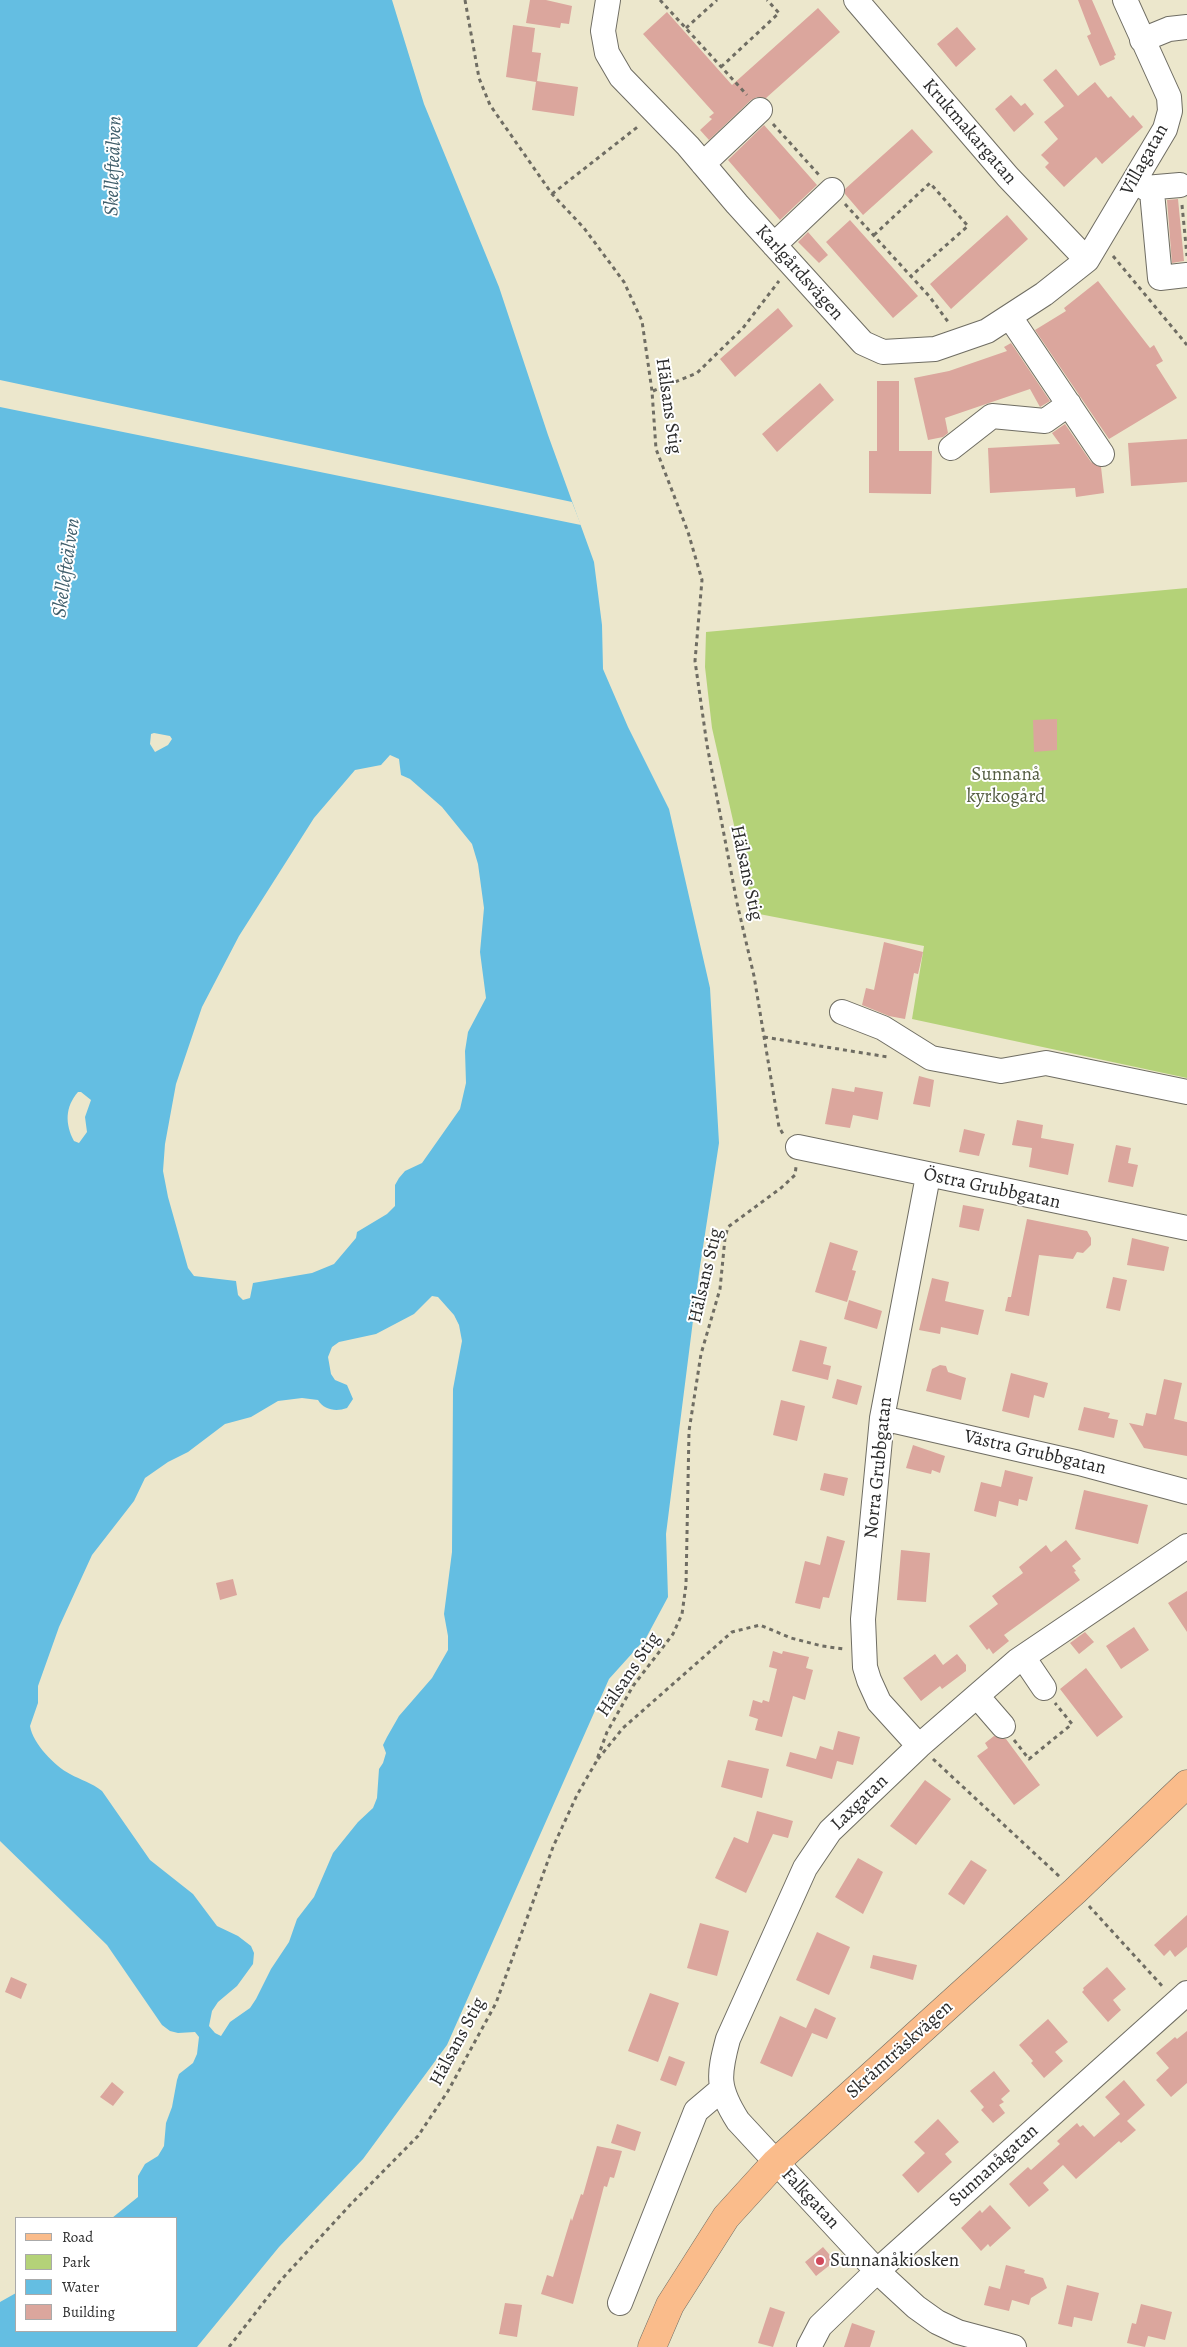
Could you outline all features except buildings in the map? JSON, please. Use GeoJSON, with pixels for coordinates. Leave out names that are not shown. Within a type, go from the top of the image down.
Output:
{"type":"FeatureCollection","features":[{"type":"Feature","properties":{"kind":"main road","name":"Skråmträskvägen"},"geometry":{"type":"LineString","coordinates":[[652,2347],[670,2305],[726,2217],[776,2162],[1075,1891],[1187,1784]]}},
{"type":"Feature","properties":{"kind":"street","name":"Karlgårdsvägen"},"geometry":{"type":"LineString","coordinates":[[608,0],[603,31],[607,53],[621,77],[703,164],[863,343],[883,352],[935,349],[986,331],[1044,294],[1087,260]]}},
{"type":"Feature","properties":{"kind":"street","name":"Krukmakargatan"},"geometry":{"type":"LineString","coordinates":[[856,0],[1008,177],[1087,260]]}},
{"type":"Feature","properties":{"kind":"street","name":"Villagatan"},"geometry":{"type":"LineString","coordinates":[[1087,260],[1140,184],[1165,129],[1170,111],[1168,97],[1124,0]]}},
{"type":"Feature","properties":{"kind":"street"},"geometry":{"type":"LineString","coordinates":[[1142,40],[1168,29],[1187,27]]}},
{"type":"Feature","properties":{"kind":"street"},"geometry":{"type":"LineString","coordinates":[[703,164],[760,110]]}},
{"type":"Feature","properties":{"kind":"street"},"geometry":{"type":"LineString","coordinates":[[1140,184],[1180,185]]}},
{"type":"Feature","properties":{"kind":"street"},"geometry":{"type":"LineString","coordinates":[[1140,184],[1152,192],[1160,278],[1187,275]]}},
{"type":"Feature","properties":{"kind":"street"},"geometry":{"type":"LineString","coordinates":[[774,245],[832,190]]}},
{"type":"Feature","properties":{"kind":"street"},"geometry":{"type":"LineString","coordinates":[[1010,317],[1102,454]]}},
{"type":"Feature","properties":{"kind":"street"},"geometry":{"type":"LineString","coordinates":[[950,448],[992,416],[1045,421],[1069,404]]}},
{"type":"Feature","properties":{"kind":"street"},"geometry":{"type":"LineString","coordinates":[[842,1012],[883,1028],[931,1058],[1001,1071],[1046,1063],[1187,1092]]}},
{"type":"Feature","properties":{"kind":"street","name":"Östra Grubbgatan"},"geometry":{"type":"LineString","coordinates":[[798,1147],[928,1176],[1187,1228]]}},
{"type":"Feature","properties":{"kind":"street","name":"Norra Grubbgatan"},"geometry":{"type":"LineString","coordinates":[[919,1746],[879,1702],[868,1680],[863,1619],[882,1418],[928,1176]]}},
{"type":"Feature","properties":{"kind":"street","name":"Västra Grubbgatan"},"geometry":{"type":"LineString","coordinates":[[882,1418],[1079,1463],[1187,1492]]}},
{"type":"Feature","properties":{"kind":"street","name":"Laxgatan"},"geometry":{"type":"LineString","coordinates":[[776,2162],[738,2121],[724,2100],[720,2079],[728,2039],[805,1868],[830,1831],[919,1746],[1024,1656],[1187,1546]]}},
{"type":"Feature","properties":{"kind":"street"},"geometry":{"type":"LineString","coordinates":[[1024,1656],[1044,1688]]}},
{"type":"Feature","properties":{"kind":"street"},"geometry":{"type":"LineString","coordinates":[[977,1696],[1003,1726]]}},
{"type":"Feature","properties":{"kind":"street","name":"Sunnanågatan"},"geometry":{"type":"LineString","coordinates":[[808,2347],[820,2326],[877,2271],[1182,1997]]}},
{"type":"Feature","properties":{"kind":"street"},"geometry":{"type":"LineString","coordinates":[[620,2303],[696,2111],[722,2089]]}},
{"type":"Feature","properties":{"kind":"street","name":"Falkgatan"},"geometry":{"type":"LineString","coordinates":[[776,2162],[877,2271],[916,2307],[937,2322],[958,2332],[1014,2347]]}},
{"type":"Feature","properties":{"kind":"path","name":"Hälsans Stig"},"geometry":{"type":"LineString","coordinates":[[229,2347],[281,2280],[351,2204],[418,2136],[448,2091],[496,2003],[553,1847],[577,1795],[596,1762],[607,1732],[620,1706],[648,1664],[674,1634],[682,1614],[686,1585],[689,1431],[701,1354],[720,1289],[722,1258],[728,1226],[781,1188],[794,1175],[798,1147],[787,1140],[779,1127],[754,976],[737,903],[715,788],[696,671],[695,661],[702,580],[688,532],[656,449],[652,391],[642,321],[624,282],[584,228],[552,194],[490,105],[479,78],[465,0]]}},
{"type":"Feature","properties":{"kind":"path"},"geometry":{"type":"LineString","coordinates":[[660,0],[929,296],[961,340]]}},
{"type":"Feature","properties":{"kind":"path"},"geometry":{"type":"LineString","coordinates":[[686,28],[717,0]]}},
{"type":"Feature","properties":{"kind":"path"},"geometry":{"type":"LineString","coordinates":[[721,67],[779,13],[768,0]]}},
{"type":"Feature","properties":{"kind":"path"},"geometry":{"type":"LineString","coordinates":[[552,194],[644,121],[653,110]]}},
{"type":"Feature","properties":{"kind":"path"},"geometry":{"type":"LineString","coordinates":[[874,235],[930,184],[968,226],[910,276]]}},
{"type":"Feature","properties":{"kind":"path"},"geometry":{"type":"LineString","coordinates":[[1180,185],[1187,257]]}},
{"type":"Feature","properties":{"kind":"path"},"geometry":{"type":"LineString","coordinates":[[652,391],[697,373],[743,328],[792,265]]}},
{"type":"Feature","properties":{"kind":"path"},"geometry":{"type":"LineString","coordinates":[[764,1037],[897,1058]]}},
{"type":"Feature","properties":{"kind":"path"},"geometry":{"type":"LineString","coordinates":[[596,1762],[623,1728],[732,1632],[760,1625],[791,1638],[822,1646],[840,1649],[864,1647]]}},
{"type":"Feature","properties":{"kind":"path"},"geometry":{"type":"LineString","coordinates":[[1003,1726],[1028,1759],[1072,1724],[1044,1688]]}},
{"type":"Feature","properties":{"kind":"path"},"geometry":{"type":"LineString","coordinates":[[919,1746],[1075,1891],[1182,1997]]}},
{"type":"Feature","properties":{"kind":"green space","name":"Sunnanå kyrkogård"},"geometry":{"type":"Polygon","coordinates":[[[1187,588],[1187,1078],[912,1019],[924,946],[754,913],[712,728],[705,667],[706,632],[1187,588]]]}},
{"type":"Feature","properties":{"kind":"water","name":"Skellefteälven"},"geometry":{"type":"Polygon","coordinates":[[[0,0],[392,0],[424,104],[499,287],[548,435],[594,562],[602,625],[603,669],[628,727],[669,809],[710,988],[719,1143],[699,1273],[666,1534],[668,1597],[646,1638],[609,1679],[447,2045],[363,2159],[279,2247],[197,2347],[0,2347],[0,2302],[15,2294],[15,2332],[178,2332],[178,2217],[113,2217],[138,2197],[138,2176],[145,2164],[158,2156],[164,2146],[166,2123],[172,2107],[177,2080],[179,2074],[193,2063],[197,2054],[199,2037],[195,2032],[178,2033],[170,2031],[162,2025],[107,1945],[0,1841],[0,0]],[[151,734],[150,744],[155,752],[168,745],[172,739],[170,736],[151,734]],[[390,755],[381,765],[355,770],[314,818],[239,936],[202,1007],[176,1084],[165,1144],[163,1171],[168,1197],[188,1268],[194,1276],[236,1281],[238,1295],[243,1300],[250,1298],[253,1283],[312,1273],[334,1264],[356,1238],[357,1232],[387,1214],[395,1206],[395,1185],[399,1178],[405,1171],[422,1163],[460,1109],[466,1083],[465,1051],[468,1032],[486,998],[480,952],[484,908],[478,864],[472,844],[442,807],[410,779],[401,775],[399,759],[390,755]],[[78,1092],[69,1110],[68,1122],[74,1141],[79,1143],[87,1132],[85,1117],[91,1100],[81,1092],[78,1092]],[[432,1296],[414,1314],[376,1334],[339,1342],[332,1347],[328,1357],[331,1374],[335,1380],[347,1385],[353,1399],[347,1408],[331,1409],[324,1406],[318,1400],[302,1398],[278,1401],[251,1417],[225,1424],[188,1452],[168,1462],[145,1478],[134,1501],[92,1555],[59,1627],[38,1686],[38,1703],[30,1726],[35,1740],[40,1747],[64,1770],[102,1791],[150,1860],[193,1894],[217,1926],[238,1936],[251,1946],[254,1953],[253,1964],[237,1986],[218,2002],[212,2011],[209,2026],[215,2033],[221,2036],[230,2022],[250,2008],[256,1999],[271,1969],[289,1942],[297,1919],[314,1897],[333,1853],[358,1822],[373,1808],[377,1798],[379,1769],[386,1753],[383,1745],[399,1716],[432,1678],[448,1650],[448,1636],[444,1614],[452,1552],[453,1389],[462,1341],[459,1325],[454,1315],[438,1297],[432,1296]]]}},
{"type":"Feature","properties":{"kind":"pier"},"geometry":{"type":"Polygon","coordinates":[[[0,380],[572,502],[581,525],[0,407],[0,380]]]}},
{"type":"Feature","properties":{"kind":"place","name":"Sunnanåkiosken"},"geometry":{"type":"Point","coordinates":[820,2261]}}]}
